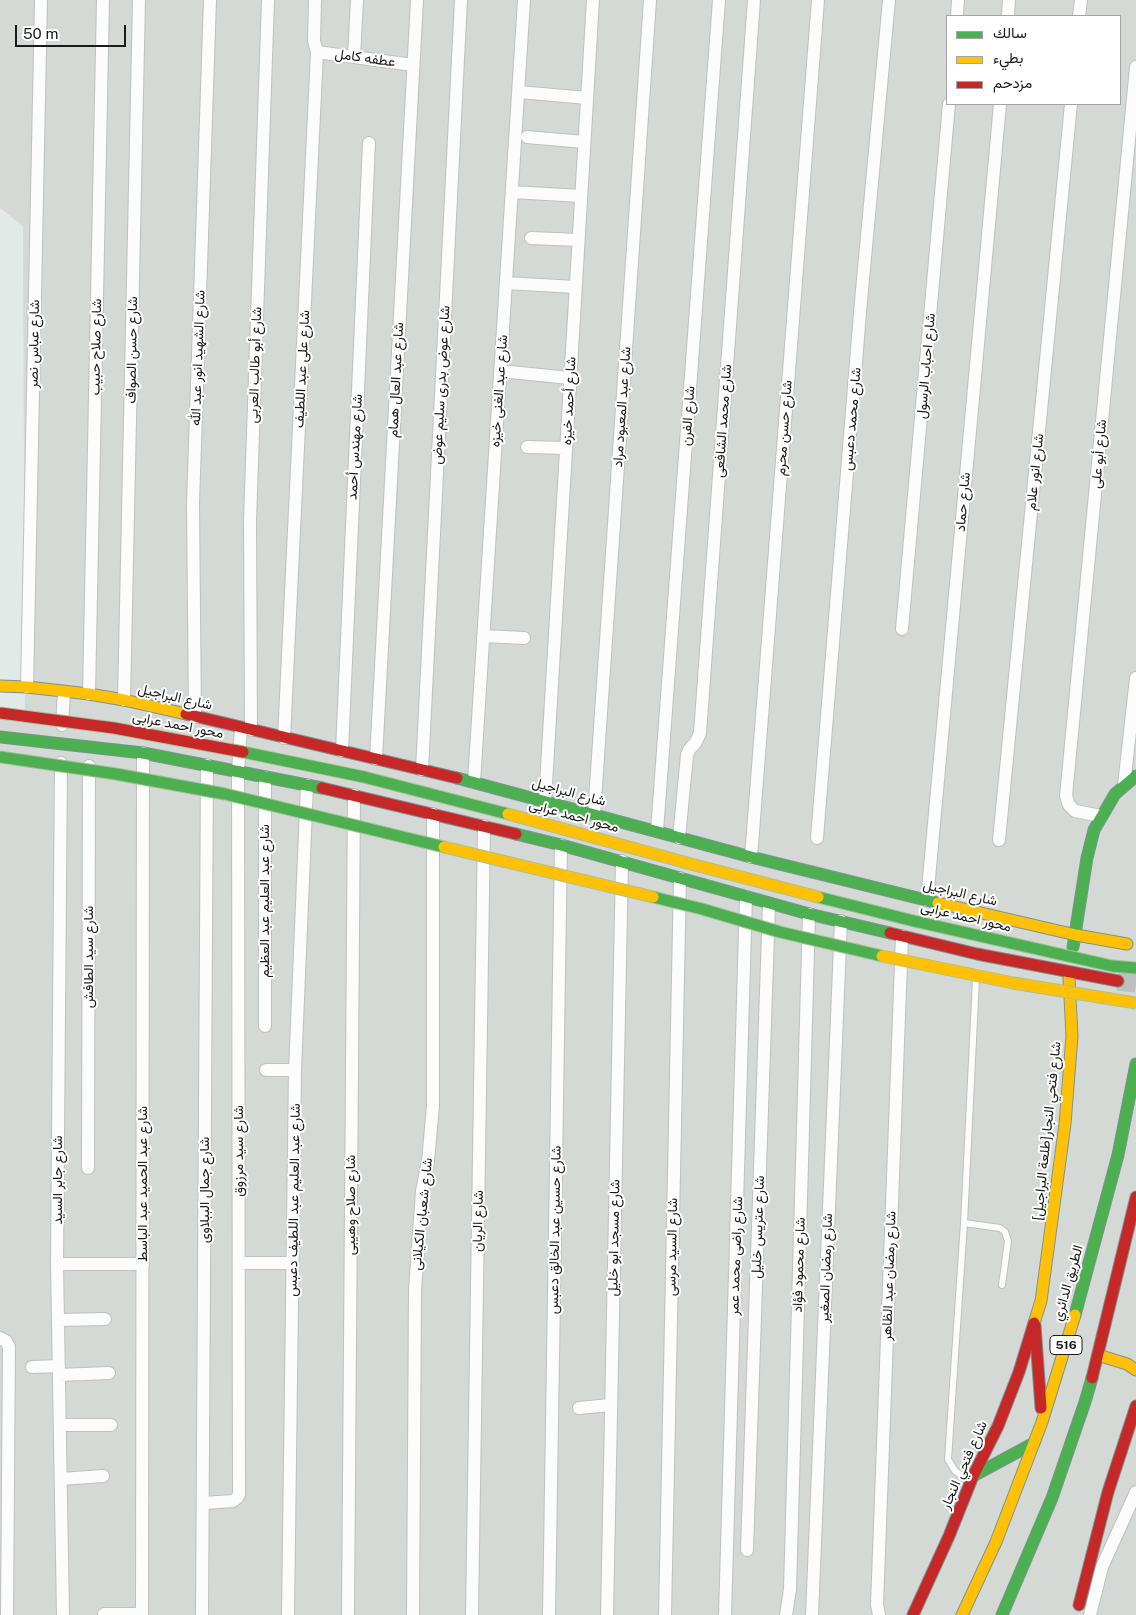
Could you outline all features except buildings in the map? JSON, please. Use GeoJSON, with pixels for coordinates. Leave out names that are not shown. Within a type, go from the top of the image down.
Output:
{"type":"FeatureCollection","features":[{"type":"Feature","properties":{"kind":"main road","name":"شارع البراجيل"},"geometry":{"type":"LineString","coordinates":[[0,686],[27,687],[124,700],[474,782],[751,857],[927,900],[1076,935],[1126,944]]}},
{"type":"Feature","properties":{"kind":"main road","name":"محور احمد عرابى"},"geometry":{"type":"LineString","coordinates":[[0,713],[132,731],[364,777],[520,817],[690,864],[914,921],[1112,966],[1136,968]]}},
{"type":"Feature","properties":{"kind":"main road"},"geometry":{"type":"LineString","coordinates":[[0,738],[143,753],[238,770],[354,795],[561,845],[769,904],[841,922],[977,954],[1118,981]]}},
{"type":"Feature","properties":{"kind":"main road"},"geometry":{"type":"LineString","coordinates":[[0,756],[225,794],[702,909],[858,952],[1013,983],[1136,1003]]}},
{"type":"Feature","properties":{"kind":"main road","name":"شارع فتحي النجار[طلعة البراجيل]"},"geometry":{"type":"LineString","coordinates":[[1035,1325],[1046,1274],[1065,1124],[1072,1036],[1069,972],[1090,844],[1100,816],[1124,785],[1136,776]]}},
{"type":"Feature","properties":{"kind":"main road","name":"الطريق الدائري"},"geometry":{"type":"LineString","coordinates":[[962,1615],[996,1542],[1042,1422],[1078,1306],[1098,1233],[1118,1155],[1136,1064]]}},
{"type":"Feature","properties":{"kind":"main road","name":"516"},"geometry":{"type":"LineString","coordinates":[[1002,1615],[1052,1498],[1084,1402],[1098,1355],[1136,1197]]}},
{"type":"Feature","properties":{"kind":"main road"},"geometry":{"type":"LineString","coordinates":[[1035,1325],[1042,1422]]}},
{"type":"Feature","properties":{"kind":"main road","name":"شارع فتحي النجار"},"geometry":{"type":"LineString","coordinates":[[913,1615],[949,1536],[972,1479],[998,1426],[1035,1325]]}},
{"type":"Feature","properties":{"kind":"main road"},"geometry":{"type":"LineString","coordinates":[[1098,1355],[1128,1364],[1136,1370]]}},
{"type":"Feature","properties":{"kind":"main road"},"geometry":{"type":"LineString","coordinates":[[1079,1605],[1108,1492],[1136,1406]]}},
{"type":"Feature","properties":{"kind":"main road"},"geometry":{"type":"LineString","coordinates":[[972,1479],[1034,1444]]}},
{"type":"Feature","properties":{"kind":"street","name":"شارع عباس نصر"},"geometry":{"type":"LineString","coordinates":[[27,687],[41,0]]}},
{"type":"Feature","properties":{"kind":"street","name":"شارع صلاح حبيب"},"geometry":{"type":"LineString","coordinates":[[89,694],[103,0]]}},
{"type":"Feature","properties":{"kind":"street","name":"شارع حسن الصواف"},"geometry":{"type":"LineString","coordinates":[[124,700],[139,0]]}},
{"type":"Feature","properties":{"kind":"street","name":"شارع الشهيد انور عبد الله"},"geometry":{"type":"LineString","coordinates":[[195,717],[193,503],[210,0]]}},
{"type":"Feature","properties":{"kind":"street","name":"شارع أبو طالب العربى"},"geometry":{"type":"LineString","coordinates":[[238,770],[246,729],[250,520],[268,0]]}},
{"type":"Feature","properties":{"kind":"street","name":"شارع على عبد اللطيف"},"geometry":{"type":"LineString","coordinates":[[284,738],[317,52],[314,41],[315,0]]}},
{"type":"Feature","properties":{"kind":"street"},"geometry":{"type":"LineString","coordinates":[[354,57],[357,0]]}},
{"type":"Feature","properties":{"kind":"street","name":"شارع عبد العال همام"},"geometry":{"type":"LineString","coordinates":[[376,759],[417,0]]}},
{"type":"Feature","properties":{"kind":"street","name":"شارع عوض بدرى سليم عوض"},"geometry":{"type":"LineString","coordinates":[[422,770],[461,0]]}},
{"type":"Feature","properties":{"kind":"street","name":"شارع عبد الغنى خيزه"},"geometry":{"type":"LineString","coordinates":[[474,782],[524,0]]}},
{"type":"Feature","properties":{"kind":"street","name":"شارع أحمد خيزه"},"geometry":{"type":"LineString","coordinates":[[545,802],[593,0]]}},
{"type":"Feature","properties":{"kind":"street","name":"شارع عبد المعبود مراد"},"geometry":{"type":"LineString","coordinates":[[594,815],[650,0]]}},
{"type":"Feature","properties":{"kind":"street","name":"شارع الفرن"},"geometry":{"type":"LineString","coordinates":[[656,832],[719,0]]}},
{"type":"Feature","properties":{"kind":"street","name":"شارع محمد الشافعى"},"geometry":{"type":"LineString","coordinates":[[679,838],[687,755],[700,733],[754,0]]}},
{"type":"Feature","properties":{"kind":"street","name":"شارع حسن محرم"},"geometry":{"type":"LineString","coordinates":[[751,857],[818,0]]}},
{"type":"Feature","properties":{"kind":"street","name":"شارع محمد دعبس"},"geometry":{"type":"LineString","coordinates":[[817,838],[861,302],[889,0]]}},
{"type":"Feature","properties":{"kind":"street"},"geometry":{"type":"LineString","coordinates":[[957,15],[958,0]]}},
{"type":"Feature","properties":{"kind":"street"},"geometry":{"type":"LineString","coordinates":[[1008,15],[1009,0]]}},
{"type":"Feature","properties":{"kind":"street"},"geometry":{"type":"LineString","coordinates":[[1079,15],[1081,0]]}},
{"type":"Feature","properties":{"kind":"street","name":"عطفه كامل"},"geometry":{"type":"LineString","coordinates":[[317,52],[413,65]]}},
{"type":"Feature","properties":{"kind":"street","name":"شارع أبو على"},"geometry":{"type":"LineString","coordinates":[[1100,816],[1075,812],[1068,805],[1066,796],[1133,127],[1136,67]]}},
{"type":"Feature","properties":{"kind":"street"},"geometry":{"type":"LineString","coordinates":[[519,92],[587,98]]}},
{"type":"Feature","properties":{"kind":"street","name":"شارع احباب الرسول"},"geometry":{"type":"LineString","coordinates":[[902,629],[949,105]]}},
{"type":"Feature","properties":{"kind":"street","name":"شارع حماد"},"geometry":{"type":"LineString","coordinates":[[927,900],[1000,105]]}},
{"type":"Feature","properties":{"kind":"street","name":"شارع انور علام"},"geometry":{"type":"LineString","coordinates":[[999,840],[1071,105]]}},
{"type":"Feature","properties":{"kind":"street"},"geometry":{"type":"LineString","coordinates":[[527,136],[584,142]]}},
{"type":"Feature","properties":{"kind":"street","name":"شارع مهندس أحمد"},"geometry":{"type":"LineString","coordinates":[[342,751],[369,143]]}},
{"type":"Feature","properties":{"kind":"street"},"geometry":{"type":"LineString","coordinates":[[512,192],[581,196]]}},
{"type":"Feature","properties":{"kind":"street"},"geometry":{"type":"LineString","coordinates":[[531,238],[578,240]]}},
{"type":"Feature","properties":{"kind":"street"},"geometry":{"type":"LineString","coordinates":[[506,284],[575,286]]}},
{"type":"Feature","properties":{"kind":"street"},"geometry":{"type":"LineString","coordinates":[[500,371],[570,378]]}},
{"type":"Feature","properties":{"kind":"street"},"geometry":{"type":"LineString","coordinates":[[527,447],[566,448]]}},
{"type":"Feature","properties":{"kind":"street"},"geometry":{"type":"LineString","coordinates":[[483,636],[524,638]]}},
{"type":"Feature","properties":{"kind":"street"},"geometry":{"type":"LineString","coordinates":[[1124,785],[1136,678]]}},
{"type":"Feature","properties":{"kind":"street","name":"شارع جابر السيد"},"geometry":{"type":"LineString","coordinates":[[64,692],[61,745],[57,1264],[64,1615]]}},
{"type":"Feature","properties":{"kind":"street","name":"شارع سيد الطافش"},"geometry":{"type":"LineString","coordinates":[[88,1168],[89,746]]}},
{"type":"Feature","properties":{"kind":"street","name":"شارع عبد الحميد عبد الباسط"},"geometry":{"type":"LineString","coordinates":[[142,1614],[143,753]]}},
{"type":"Feature","properties":{"kind":"street","name":"شارع جمال الببلاوى"},"geometry":{"type":"LineString","coordinates":[[202,1615],[207,764]]}},
{"type":"Feature","properties":{"kind":"street","name":"شارع سيد مرزوق"},"geometry":{"type":"LineString","coordinates":[[204,1503],[233,1500],[239,1494],[238,770]]}},
{"type":"Feature","properties":{"kind":"street","name":"شارع عبد العليم عبد العظيم"},"geometry":{"type":"LineString","coordinates":[[265,777],[265,1026]]}},
{"type":"Feature","properties":{"kind":"street","name":"شارع عبد العليم عبد اللطيف دعبس"},"geometry":{"type":"LineString","coordinates":[[288,1615],[296,1070],[307,785]]}},
{"type":"Feature","properties":{"kind":"street","name":"شارع صلاح وهيبى"},"geometry":{"type":"LineString","coordinates":[[348,1615],[354,795]]}},
{"type":"Feature","properties":{"kind":"street","name":"شارع شعبان الكيلانى"},"geometry":{"type":"LineString","coordinates":[[413,1615],[415,1290],[422,1191],[428,1161],[433,1106],[433,814]]}},
{"type":"Feature","properties":{"kind":"street","name":"شارع الريان"},"geometry":{"type":"LineString","coordinates":[[472,1615],[484,826]]}},
{"type":"Feature","properties":{"kind":"street","name":"شارع حسين عبد الخالق دعبس"},"geometry":{"type":"LineString","coordinates":[[549,1615],[561,845]]}},
{"type":"Feature","properties":{"kind":"street","name":"شارع مسجد ابو خليل"},"geometry":{"type":"LineString","coordinates":[[607,1615],[622,861]]}},
{"type":"Feature","properties":{"kind":"street","name":"شارع السيد مرسى"},"geometry":{"type":"LineString","coordinates":[[665,1615],[680,878]]}},
{"type":"Feature","properties":{"kind":"street","name":"شارع راضى محمد عمر"},"geometry":{"type":"LineString","coordinates":[[725,1615],[746,897]]}},
{"type":"Feature","properties":{"kind":"street","name":"شارع عتريس خليل"},"geometry":{"type":"LineString","coordinates":[[747,1550],[769,904]]}},
{"type":"Feature","properties":{"kind":"street","name":"شارع محمود فؤاد"},"geometry":{"type":"LineString","coordinates":[[786,1615],[790,1580],[809,914]]}},
{"type":"Feature","properties":{"kind":"street","name":"شارع رمضان الصغير"},"geometry":{"type":"LineString","coordinates":[[812,1615],[841,922]]}},
{"type":"Feature","properties":{"kind":"street","name":"شارع رمضان عبد الظاهر"},"geometry":{"type":"LineString","coordinates":[[879,1615],[877,1605],[902,936]]}},
{"type":"Feature","properties":{"kind":"street"},"geometry":{"type":"LineString","coordinates":[[266,1070],[296,1070]]}},
{"type":"Feature","properties":{"kind":"street"},"geometry":{"type":"LineString","coordinates":[[239,1263],[293,1263]]}},
{"type":"Feature","properties":{"kind":"street"},"geometry":{"type":"LineString","coordinates":[[57,1264],[143,1264]]}},
{"type":"Feature","properties":{"kind":"street"},"geometry":{"type":"LineString","coordinates":[[58,1320],[105,1319]]}},
{"type":"Feature","properties":{"kind":"street"},"geometry":{"type":"LineString","coordinates":[[0,1338],[6,1340],[9,1347],[7,1615]]}},
{"type":"Feature","properties":{"kind":"street"},"geometry":{"type":"LineString","coordinates":[[32,1367],[59,1371],[109,1373]]}},
{"type":"Feature","properties":{"kind":"street"},"geometry":{"type":"LineString","coordinates":[[579,1408],[610,1405]]}},
{"type":"Feature","properties":{"kind":"street"},"geometry":{"type":"LineString","coordinates":[[60,1426],[111,1425]]}},
{"type":"Feature","properties":{"kind":"street"},"geometry":{"type":"LineString","coordinates":[[61,1479],[103,1476]]}},
{"type":"Feature","properties":{"kind":"street"},"geometry":{"type":"LineString","coordinates":[[1070,1615],[1074,1608],[1079,1605],[1091,1609],[1102,1567],[1136,1492]]}},
{"type":"Feature","properties":{"kind":"street"},"geometry":{"type":"LineString","coordinates":[[104,1614],[142,1614]]}},
{"type":"Feature","properties":{"kind":"lane"},"geometry":{"type":"LineString","coordinates":[[972,1479],[955,1471],[948,1459],[964,1223],[977,954]]}},
{"type":"Feature","properties":{"kind":"lane"},"geometry":{"type":"LineString","coordinates":[[964,1223],[1000,1228],[1005,1232],[1008,1241],[1002,1285]]}},
{"type":"Feature","properties":{"kind":"shaded area"},"geometry":{"type":"Polygon","coordinates":[[[0,0],[1136,0],[1136,1615],[0,1615],[0,719],[25,720],[23,226],[0,208],[0,0]]]}},
{"type":"Feature","properties":{"kind":"tunnel"},"geometry":{"type":"LineString","coordinates":[[1118,981],[1136,983]]}},
{"type":"Feature","properties":{"kind":"traffic: fast"},"geometry":{"type":"LineString","coordinates":[[0,737],[143,753],[322,788]]}},
{"type":"Feature","properties":{"kind":"traffic: fast"},"geometry":{"type":"LineString","coordinates":[[243,752],[364,777],[508,814]]}},
{"type":"Feature","properties":{"kind":"traffic: fast"},"geometry":{"type":"LineString","coordinates":[[0,757],[116,774],[225,794],[444,847]]}},
{"type":"Feature","properties":{"kind":"traffic: fast"},"geometry":{"type":"LineString","coordinates":[[1073,947],[1087,858],[1094,830],[1115,794],[1136,776]]}},
{"type":"Feature","properties":{"kind":"traffic: fast"},"geometry":{"type":"LineString","coordinates":[[457,778],[751,857],[938,903]]}},
{"type":"Feature","properties":{"kind":"traffic: fast"},"geometry":{"type":"LineString","coordinates":[[516,834],[809,914],[890,933]]}},
{"type":"Feature","properties":{"kind":"traffic: fast"},"geometry":{"type":"LineString","coordinates":[[653,897],[780,932],[882,956]]}},
{"type":"Feature","properties":{"kind":"traffic: fast"},"geometry":{"type":"LineString","coordinates":[[818,897],[1112,966],[1136,968]]}},
{"type":"Feature","properties":{"kind":"traffic: fast"},"geometry":{"type":"LineString","coordinates":[[1075,1315],[1118,1155],[1136,1064]]}},
{"type":"Feature","properties":{"kind":"traffic: fast"},"geometry":{"type":"LineString","coordinates":[[1002,1615],[1052,1498],[1092,1378]]}},
{"type":"Feature","properties":{"kind":"traffic: fast"},"geometry":{"type":"LineString","coordinates":[[973,1476],[1034,1443]]}},
{"type":"Feature","properties":{"kind":"traffic: slow"},"geometry":{"type":"LineString","coordinates":[[0,686],[89,694],[186,714]]}},
{"type":"Feature","properties":{"kind":"traffic: slow"},"geometry":{"type":"LineString","coordinates":[[508,814],[818,897]]}},
{"type":"Feature","properties":{"kind":"traffic: slow"},"geometry":{"type":"LineString","coordinates":[[444,847],[653,897]]}},
{"type":"Feature","properties":{"kind":"traffic: slow"},"geometry":{"type":"LineString","coordinates":[[938,903],[1076,935],[1127,944]]}},
{"type":"Feature","properties":{"kind":"traffic: slow"},"geometry":{"type":"LineString","coordinates":[[882,956],[1013,983],[1136,1003]]}},
{"type":"Feature","properties":{"kind":"traffic: slow"},"geometry":{"type":"LineString","coordinates":[[1034,1323],[1041,1301],[1065,1124],[1072,1036],[1069,979]]}},
{"type":"Feature","properties":{"kind":"traffic: slow"},"geometry":{"type":"LineString","coordinates":[[962,1615],[996,1542],[1042,1422],[1075,1315]]}},
{"type":"Feature","properties":{"kind":"traffic: slow"},"geometry":{"type":"LineString","coordinates":[[1098,1355],[1127,1364],[1136,1370]]}},
{"type":"Feature","properties":{"kind":"traffic: jam"},"geometry":{"type":"LineString","coordinates":[[0,713],[114,728],[243,752]]}},
{"type":"Feature","properties":{"kind":"traffic: jam"},"geometry":{"type":"LineString","coordinates":[[186,714],[457,778]]}},
{"type":"Feature","properties":{"kind":"traffic: jam"},"geometry":{"type":"LineString","coordinates":[[322,788],[516,834]]}},
{"type":"Feature","properties":{"kind":"traffic: jam"},"geometry":{"type":"LineString","coordinates":[[890,933],[977,954],[1118,981]]}},
{"type":"Feature","properties":{"kind":"traffic: jam"},"geometry":{"type":"LineString","coordinates":[[1092,1378],[1136,1197]]}},
{"type":"Feature","properties":{"kind":"traffic: jam"},"geometry":{"type":"LineString","coordinates":[[913,1615],[949,1536],[973,1476],[998,1426],[1019,1372],[1034,1323]]}},
{"type":"Feature","properties":{"kind":"traffic: jam"},"geometry":{"type":"LineString","coordinates":[[1035,1325],[1041,1408]]}},
{"type":"Feature","properties":{"kind":"traffic: jam"},"geometry":{"type":"LineString","coordinates":[[1079,1605],[1108,1492],[1136,1406]]}}]}
